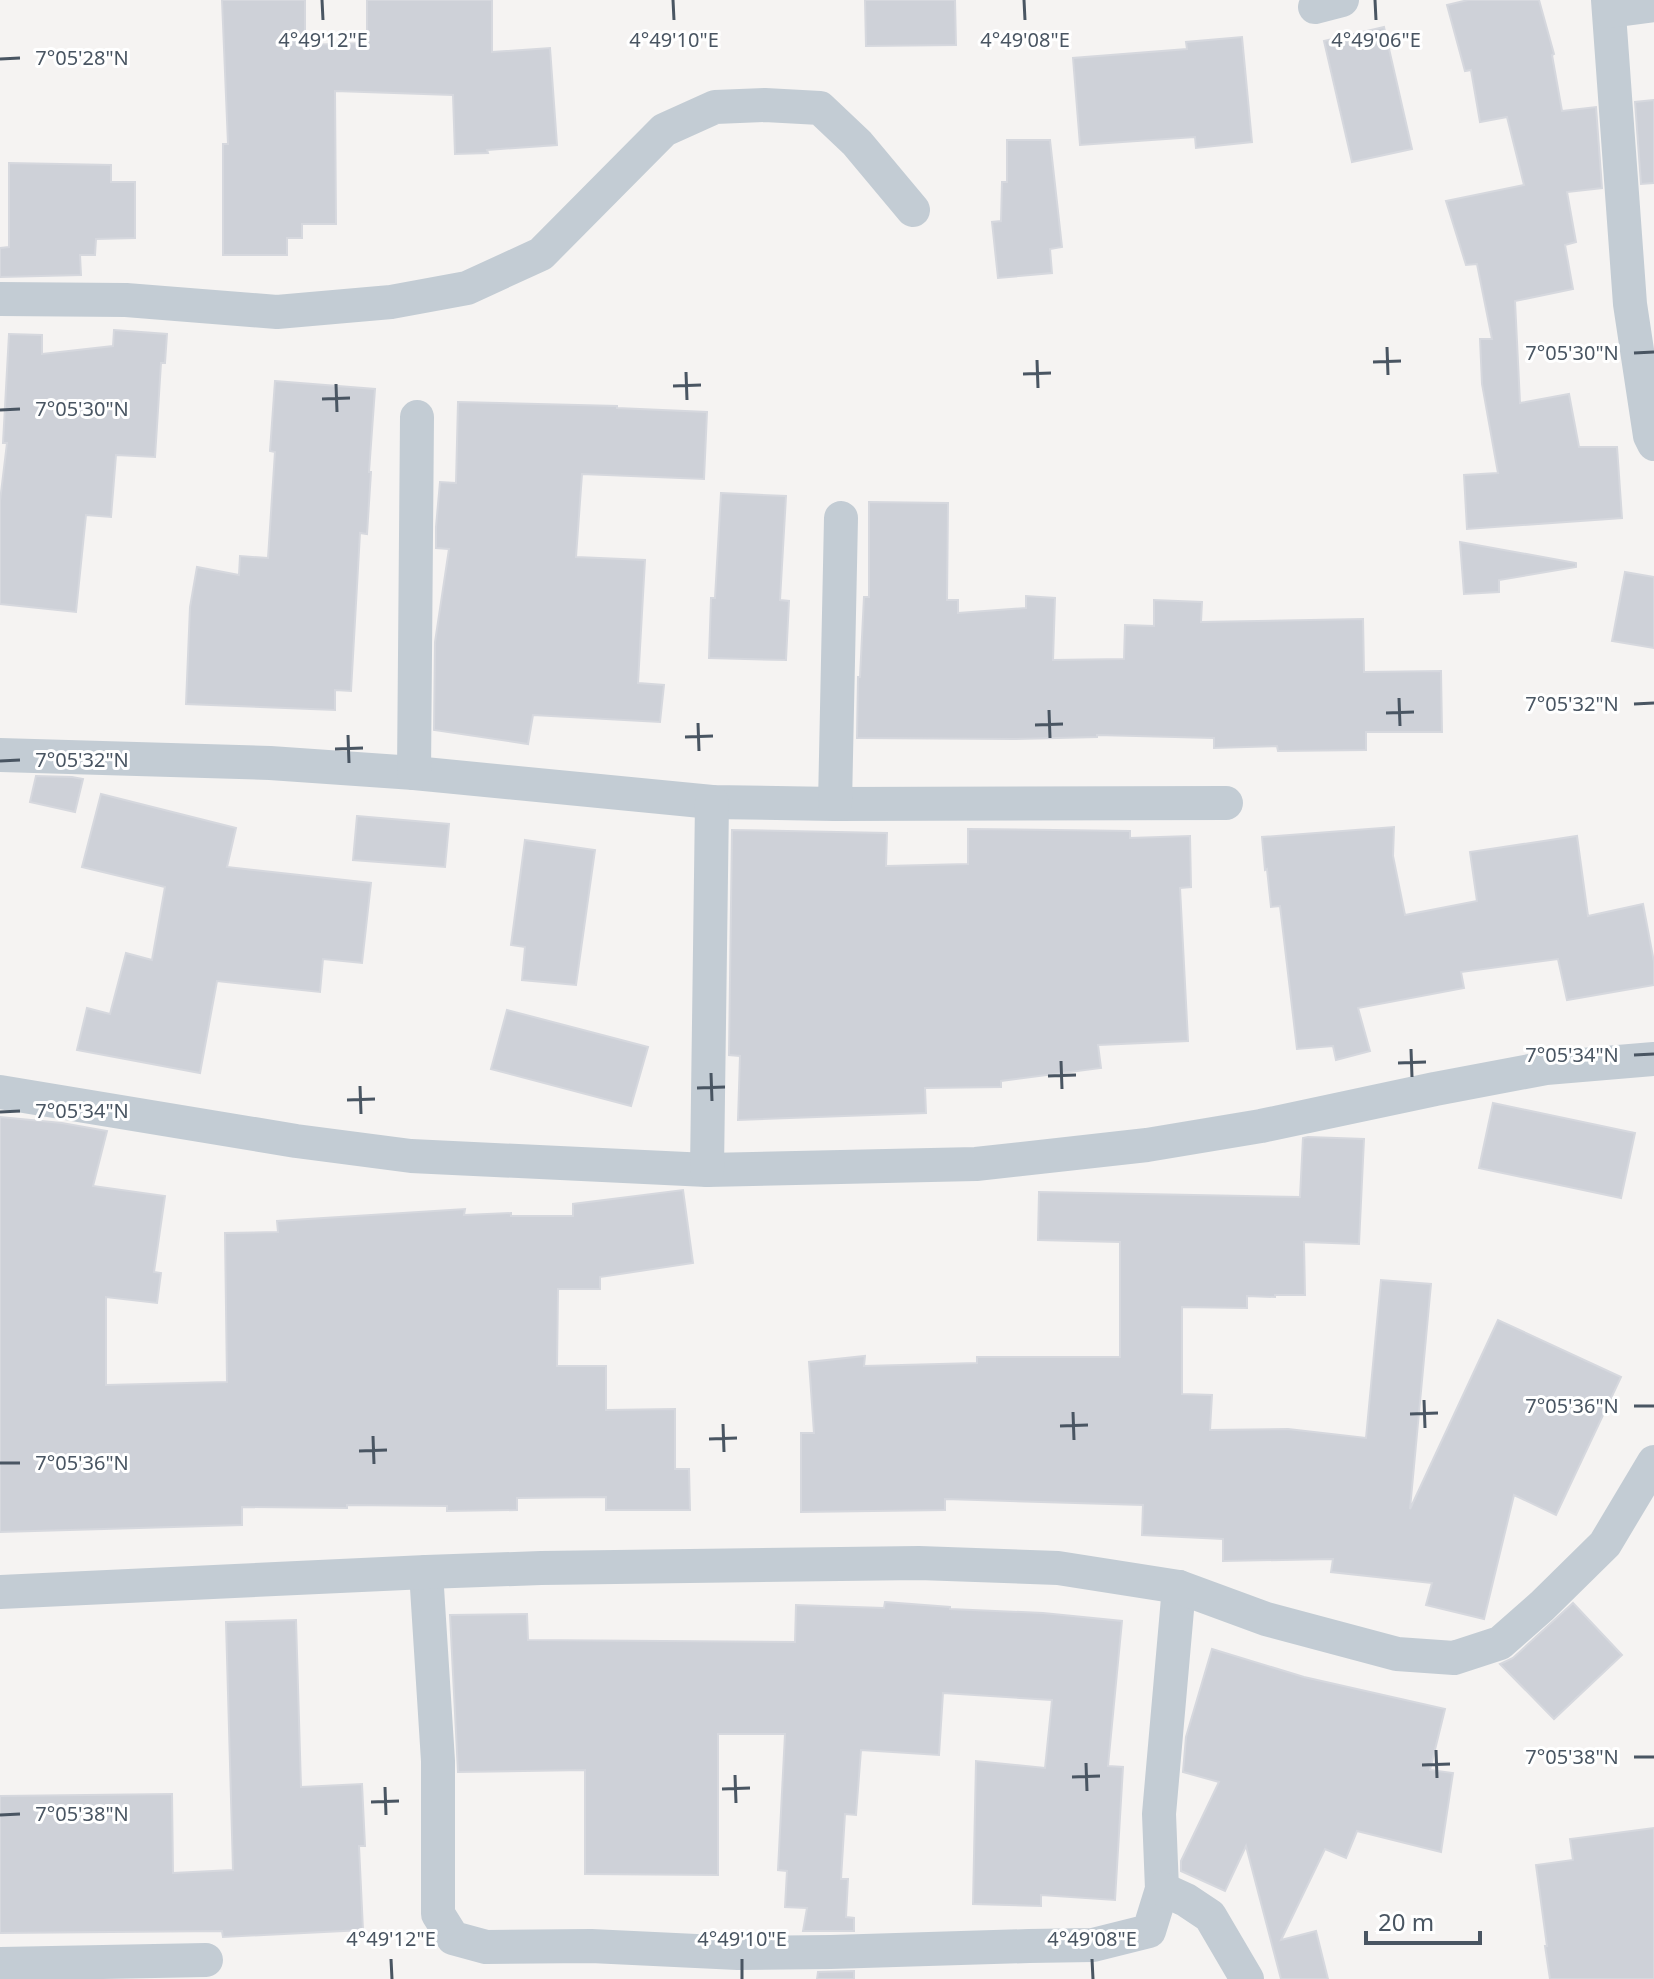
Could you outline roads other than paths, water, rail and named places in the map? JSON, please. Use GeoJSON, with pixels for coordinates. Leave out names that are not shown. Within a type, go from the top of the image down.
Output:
{"type":"FeatureCollection","features":[{"type":"Feature","properties":{"kind":"street"},"geometry":{"type":"LineString","coordinates":[[1654,5],[1609,5],[1630,304],[1650,436],[1654,444]]}},
{"type":"Feature","properties":{"kind":"street"},"geometry":{"type":"LineString","coordinates":[[0,299],[126,300],[277,312],[391,302],[467,288],[541,254],[664,130],[715,107],[765,105],[820,108],[857,143],[913,210]]}},
{"type":"Feature","properties":{"kind":"street"},"geometry":{"type":"LineString","coordinates":[[414,773],[417,417]]}},
{"type":"Feature","properties":{"kind":"street"},"geometry":{"type":"LineString","coordinates":[[835,804],[841,518]]}},
{"type":"Feature","properties":{"kind":"street"},"geometry":{"type":"LineString","coordinates":[[0,755],[270,763],[414,773],[712,802],[1226,803]]}},
{"type":"Feature","properties":{"kind":"street"},"geometry":{"type":"LineString","coordinates":[[707,1170],[712,802]]}},
{"type":"Feature","properties":{"kind":"street"},"geometry":{"type":"LineString","coordinates":[[0,1092],[296,1141],[411,1156],[707,1170],[976,1164],[1147,1145],[1261,1126],[1546,1068],[1654,1059]]}},
{"type":"Feature","properties":{"kind":"street"},"geometry":{"type":"LineString","coordinates":[[0,1592],[557,1568],[919,1563],[1058,1568],[1179,1587],[1266,1619],[1397,1654],[1454,1658],[1500,1643],[1552,1596],[1605,1544],[1654,1462]]}},
{"type":"Feature","properties":{"kind":"street"},"geometry":{"type":"LineString","coordinates":[[426,1572],[438,1761],[438,1914],[453,1938],[486,1947],[591,1946],[738,1953],[1093,1945],[1149,1931],[1162,1889],[1159,1814],[1179,1587]]}},
{"type":"Feature","properties":{"kind":"street"},"geometry":{"type":"LineString","coordinates":[[1162,1889],[1210,1916],[1247,1979]]}},
{"type":"Feature","properties":{"kind":"street"},"geometry":{"type":"LineString","coordinates":[[0,1964],[206,1960]]}}]}
